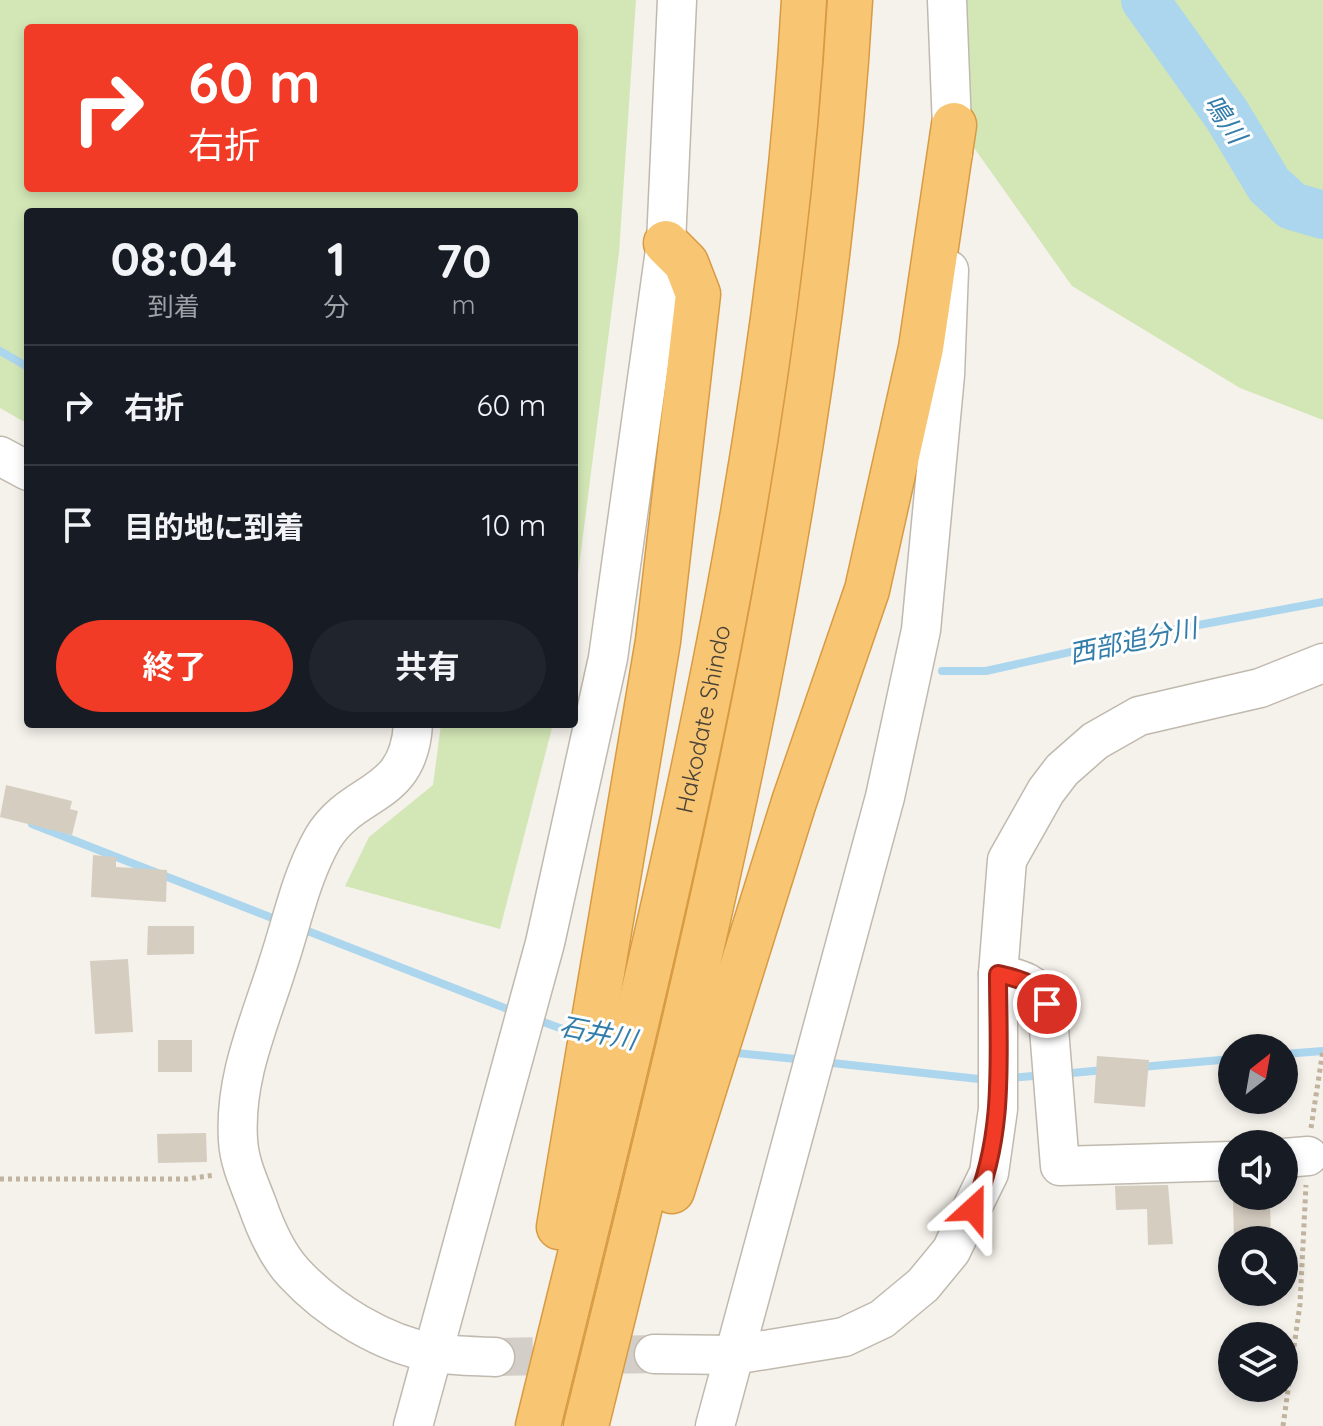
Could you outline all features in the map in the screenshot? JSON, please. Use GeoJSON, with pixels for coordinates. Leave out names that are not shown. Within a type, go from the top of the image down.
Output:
{"type":"FeatureCollection","features":[{"type":"Feature","properties":{"kind":"highway","name":"Hakodate Shindo"},"geometry":{"type":"LineString","coordinates":[[538,1426],[671,871],[728,609],[772,326],[800,68],[804,0]]}},
{"type":"Feature","properties":{"kind":"highway","name":"Hakodate Shindo"},"geometry":{"type":"LineString","coordinates":[[586,1426],[720,867],[772,619],[807,415],[831,223],[850,0]]}},
{"type":"Feature","properties":{"kind":"highway"},"geometry":{"type":"LineString","coordinates":[[593,1426],[660,1228],[794,802],[867,590],[921,348],[954,125]]}},
{"type":"Feature","properties":{"kind":"highway"},"geometry":{"type":"LineString","coordinates":[[522,1426],[572,1155],[658,641],[698,294],[686,263],[666,243]]}},
{"type":"Feature","properties":{"kind":"street"},"geometry":{"type":"LineString","coordinates":[[413,1426],[545,943],[608,658],[666,243],[677,0]]}},
{"type":"Feature","properties":{"kind":"street"},"geometry":{"type":"LineString","coordinates":[[715,1426],[885,797],[921,630],[945,375],[954,125],[947,0]]}},
{"type":"Feature","properties":{"kind":"street"},"geometry":{"type":"LineString","coordinates":[[0,456],[24,469]]}},
{"type":"Feature","properties":{"kind":"street"},"geometry":{"type":"LineString","coordinates":[[654,1354],[734,1355],[844,1337],[882,1319],[923,1285],[951,1251],[989,1173],[998,1109],[998,974],[1007,860],[1062,770],[1095,741],[1139,716],[1260,688],[1323,663]]}},
{"type":"Feature","properties":{"kind":"street"},"geometry":{"type":"LineString","coordinates":[[412,728],[406,758],[396,777],[349,811],[324,836],[296,903],[250,1046],[242,1081],[238,1141],[244,1170],[267,1231],[293,1272],[342,1314],[388,1339],[433,1352],[495,1357]]}},
{"type":"Feature","properties":{"kind":"street"},"geometry":{"type":"LineString","coordinates":[[998,974],[1025,980],[1040,992],[1047,1004],[1060,1166],[1218,1161]]}},
{"type":"Feature","properties":{"kind":"path"},"geometry":{"type":"LineString","coordinates":[[1298,1149],[1323,1050]]}},
{"type":"Feature","properties":{"kind":"path"},"geometry":{"type":"LineString","coordinates":[[0,1179],[187,1179],[244,1170]]}},
{"type":"Feature","properties":{"kind":"path"},"geometry":{"type":"LineString","coordinates":[[1283,1426],[1300,1304],[1297,1210]]}},
{"type":"Feature","properties":{"kind":"green space"},"geometry":{"type":"Polygon","coordinates":[[[0,0],[636,0],[619,253],[578,575],[578,208],[24,208],[24,422],[0,408],[0,0]]]}},
{"type":"Feature","properties":{"kind":"green space"},"geometry":{"type":"Polygon","coordinates":[[[928,0],[1323,0],[1323,420],[1240,388],[1072,286],[972,145],[928,0]]]}},
{"type":"Feature","properties":{"kind":"green space"},"geometry":{"type":"Polygon","coordinates":[[[440,728],[552,728],[500,929],[345,886],[369,837],[433,785],[440,728]]]}},
{"type":"Feature","properties":{"kind":"building"},"geometry":{"type":"Polygon","coordinates":[[[6,785],[72,801],[70,809],[78,811],[72,835],[0,817],[6,785]]]}},
{"type":"Feature","properties":{"kind":"building"},"geometry":{"type":"Polygon","coordinates":[[[93,855],[116,857],[116,867],[167,870],[166,902],[91,897],[93,855]]]}},
{"type":"Feature","properties":{"kind":"building"},"geometry":{"type":"Polygon","coordinates":[[[148,926],[194,926],[194,954],[147,955],[148,926]]]}},
{"type":"Feature","properties":{"kind":"building"},"geometry":{"type":"Polygon","coordinates":[[[128,959],[133,1032],[95,1034],[90,961],[128,959]]]}},
{"type":"Feature","properties":{"kind":"building"},"geometry":{"type":"Polygon","coordinates":[[[158,1040],[192,1040],[192,1072],[158,1072],[158,1040]]]}},
{"type":"Feature","properties":{"kind":"building"},"geometry":{"type":"Polygon","coordinates":[[[1097,1056],[1149,1060],[1145,1107],[1094,1103],[1097,1056]]]}},
{"type":"Feature","properties":{"kind":"building"},"geometry":{"type":"Polygon","coordinates":[[[206,1133],[207,1162],[158,1163],[157,1134],[206,1133]]]}},
{"type":"Feature","properties":{"kind":"building"},"geometry":{"type":"Polygon","coordinates":[[[1168,1185],[1173,1244],[1148,1245],[1147,1209],[1116,1210],[1115,1186],[1168,1185]]]}},
{"type":"Feature","properties":{"kind":"building"},"geometry":{"type":"Polygon","coordinates":[[[1233,1210],[1270,1210],[1271,1226],[1234,1226],[1233,1210]]]}},
{"type":"Feature","properties":{"kind":"waterway","name":"鳴川"},"geometry":{"type":"LineString","coordinates":[[1145,0],[1227,115],[1269,185],[1292,206],[1323,215]]}},
{"type":"Feature","properties":{"kind":"waterway","name":"西部追分川"},"geometry":{"type":"LineString","coordinates":[[0,351],[24,365]]}},
{"type":"Feature","properties":{"kind":"waterway","name":"西部追分川"},"geometry":{"type":"LineString","coordinates":[[942,671],[986,671],[1150,634],[1323,602]]}},
{"type":"Feature","properties":{"kind":"waterway","name":"石井川"},"geometry":{"type":"LineString","coordinates":[[32,824],[280,921]]}},
{"type":"Feature","properties":{"kind":"waterway","name":"石井川"},"geometry":{"type":"LineString","coordinates":[[300,928],[515,1012]]}},
{"type":"Feature","properties":{"kind":"waterway","name":"石井川"},"geometry":{"type":"LineString","coordinates":[[535,1019],[579,1035]]}},
{"type":"Feature","properties":{"kind":"waterway","name":"石井川"},"geometry":{"type":"LineString","coordinates":[[1298,1053],[1323,1051]]}},
{"type":"Feature","properties":{"kind":"waterway","name":"石井川"},"geometry":{"type":"LineString","coordinates":[[727,1052],[805,1060]]}},
{"type":"Feature","properties":{"kind":"waterway","name":"石井川"},"geometry":{"type":"LineString","coordinates":[[1141,1067],[1218,1060]]}},
{"type":"Feature","properties":{"kind":"waterway","name":"石井川"},"geometry":{"type":"LineString","coordinates":[[823,1062],[988,1080]]}},
{"type":"Feature","properties":{"kind":"waterway","name":"石井川"},"geometry":{"type":"LineString","coordinates":[[1061,1074],[1104,1070]]}},
{"type":"Feature","properties":{"kind":"waterway","name":"石井川"},"geometry":{"type":"LineString","coordinates":[[1010,1078],[1044,1075]]}},
{"type":"Feature","properties":{"kind":"tunnel"},"geometry":{"type":"LineString","coordinates":[[495,1357],[654,1354]]}},
{"type":"Feature","properties":{"kind":"route"},"geometry":{"type":"LineString","coordinates":[[973,1209],[989,1173],[998,1109],[998,974],[1025,980],[1040,992],[1047,1004]]}}]}
